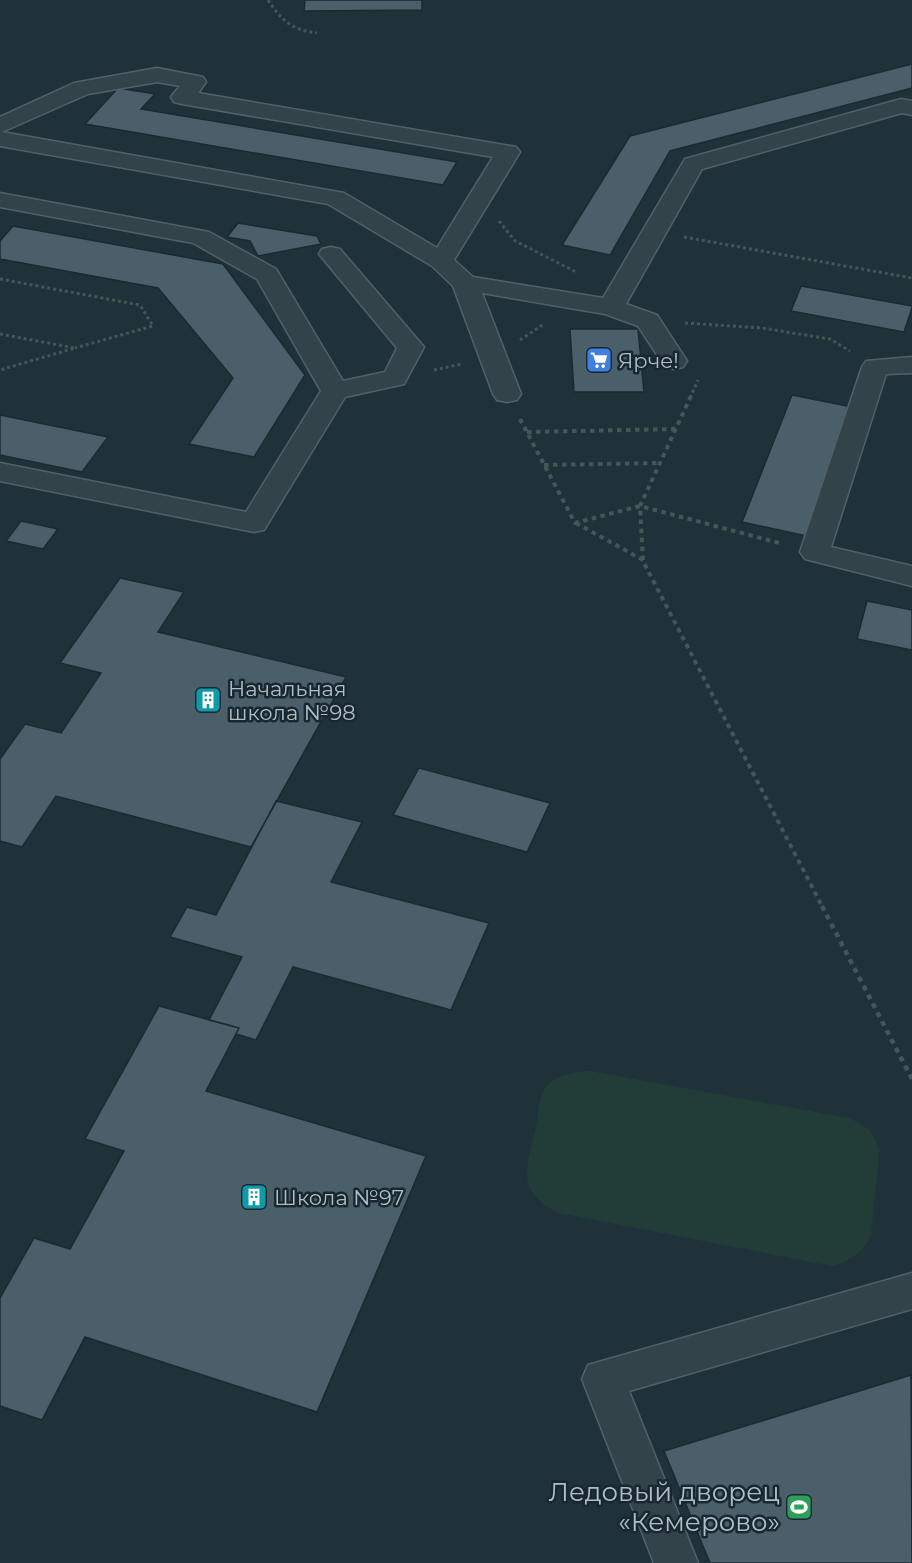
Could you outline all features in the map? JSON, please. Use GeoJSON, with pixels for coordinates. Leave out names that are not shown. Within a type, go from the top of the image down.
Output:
{"type":"FeatureCollection","features":[{"type":"Feature","properties":{"kind":"lane"},"geometry":{"type":"LineString","coordinates":[[0,126],[82,88],[157,75],[195,82],[182,97],[508,152],[441,261]]}},
{"type":"Feature","properties":{"kind":"lane"},"geometry":{"type":"LineString","coordinates":[[610,307],[693,164],[901,106],[912,108]]}},
{"type":"Feature","properties":{"kind":"lane"},"geometry":{"type":"LineString","coordinates":[[0,139],[335,198],[441,261],[465,283],[507,394]]}},
{"type":"Feature","properties":{"kind":"lane"},"geometry":{"type":"LineString","coordinates":[[0,200],[200,237],[267,274],[335,391]]}},
{"type":"Feature","properties":{"kind":"lane"},"geometry":{"type":"LineString","coordinates":[[0,472],[254,523],[335,391],[395,378],[411,347],[331,254]]}},
{"type":"Feature","properties":{"kind":"lane"},"geometry":{"type":"LineString","coordinates":[[465,283],[610,307],[648,321],[674,361]]}},
{"type":"Feature","properties":{"kind":"lane"},"geometry":{"type":"LineString","coordinates":[[912,365],[875,367],[815,552],[912,576]]}},
{"type":"Feature","properties":{"kind":"lane"},"geometry":{"type":"LineString","coordinates":[[676,1563],[603,1379],[912,1291]]}},
{"type":"Feature","properties":{"kind":"path"},"geometry":{"type":"LineString","coordinates":[[268,0],[285,26],[300,32],[316,33]]}},
{"type":"Feature","properties":{"kind":"path"},"geometry":{"type":"LineString","coordinates":[[480,196],[515,241],[578,273],[610,307]]}},
{"type":"Feature","properties":{"kind":"path"},"geometry":{"type":"LineString","coordinates":[[654,232],[912,278]]}},
{"type":"Feature","properties":{"kind":"path"},"geometry":{"type":"LineString","coordinates":[[0,279],[140,305],[153,326],[0,370]]}},
{"type":"Feature","properties":{"kind":"path"},"geometry":{"type":"LineString","coordinates":[[648,321],[735,325],[830,339],[875,367]]}},
{"type":"Feature","properties":{"kind":"path"},"geometry":{"type":"LineString","coordinates":[[0,334],[75,348]]}},
{"type":"Feature","properties":{"kind":"path"},"geometry":{"type":"LineString","coordinates":[[674,361],[699,380],[640,506],[643,561],[912,1079]]}},
{"type":"Feature","properties":{"kind":"path"},"geometry":{"type":"LineString","coordinates":[[507,394],[575,523],[643,561]]}},
{"type":"Feature","properties":{"kind":"path"},"geometry":{"type":"LineString","coordinates":[[527,432],[676,429]]}},
{"type":"Feature","properties":{"kind":"path"},"geometry":{"type":"LineString","coordinates":[[544,465],[660,463]]}},
{"type":"Feature","properties":{"kind":"path"},"geometry":{"type":"LineString","coordinates":[[575,523],[640,506],[815,552]]}},
{"type":"Feature","properties":{"kind":"green space"},"geometry":{"type":"Polygon","coordinates":[[[590,1071],[849,1118],[861,1124],[876,1141],[879,1154],[871,1235],[868,1241],[856,1255],[832,1266],[559,1213],[545,1205],[535,1196],[527,1177],[529,1154],[542,1094],[548,1085],[558,1078],[571,1073],[590,1071]]]}},
{"type":"Feature","properties":{"kind":"building"},"geometry":{"type":"Polygon","coordinates":[[[305,0],[422,0],[422,10],[304,11],[305,0]]]}},
{"type":"Feature","properties":{"kind":"building"},"geometry":{"type":"Polygon","coordinates":[[[912,64],[912,88],[670,151],[610,255],[562,245],[630,136],[912,64]]]}},
{"type":"Feature","properties":{"kind":"building"},"geometry":{"type":"Polygon","coordinates":[[[118,88],[155,94],[141,109],[457,162],[443,185],[85,124],[118,88]]]}},
{"type":"Feature","properties":{"kind":"building"},"geometry":{"type":"Polygon","coordinates":[[[238,223],[317,236],[321,244],[258,256],[250,241],[227,237],[238,223]]]}},
{"type":"Feature","properties":{"kind":"building"},"geometry":{"type":"Polygon","coordinates":[[[13,226],[223,264],[305,375],[254,457],[189,444],[233,378],[158,288],[0,259],[0,241],[13,226]]]}},
{"type":"Feature","properties":{"kind":"building"},"geometry":{"type":"Polygon","coordinates":[[[801,286],[912,306],[912,308],[904,332],[791,311],[801,286]]]}},
{"type":"Feature","properties":{"kind":"building"},"geometry":{"type":"Polygon","coordinates":[[[570,329],[638,329],[644,392],[574,392],[570,329]]]}},
{"type":"Feature","properties":{"kind":"building"},"geometry":{"type":"Polygon","coordinates":[[[792,395],[857,408],[811,537],[742,522],[792,395]]]}},
{"type":"Feature","properties":{"kind":"building"},"geometry":{"type":"Polygon","coordinates":[[[0,415],[108,437],[82,472],[0,455],[0,415]]]}},
{"type":"Feature","properties":{"kind":"building"},"geometry":{"type":"Polygon","coordinates":[[[21,521],[58,529],[43,549],[6,541],[21,521]]]}},
{"type":"Feature","properties":{"kind":"building","name":"Начальная школа №98"},"geometry":{"type":"Polygon","coordinates":[[[120,578],[184,592],[158,632],[346,677],[251,847],[56,796],[22,847],[0,841],[0,759],[25,724],[61,733],[101,673],[60,663],[120,578]]]}},
{"type":"Feature","properties":{"kind":"building"},"geometry":{"type":"Polygon","coordinates":[[[867,601],[912,610],[912,650],[857,639],[867,601]]]}},
{"type":"Feature","properties":{"kind":"building"},"geometry":{"type":"Polygon","coordinates":[[[419,768],[550,803],[527,852],[393,815],[419,768]]]}},
{"type":"Feature","properties":{"kind":"building"},"geometry":{"type":"Polygon","coordinates":[[[276,801],[362,822],[331,882],[489,923],[451,1010],[293,967],[256,1040],[236,1034],[239,1028],[209,1020],[242,957],[170,937],[187,907],[216,915],[276,801]]]}},
{"type":"Feature","properties":{"kind":"building","name":"Школа №97"},"geometry":{"type":"Polygon","coordinates":[[[159,1006],[239,1028],[206,1091],[426,1156],[317,1412],[85,1337],[42,1420],[0,1406],[0,1298],[34,1238],[70,1249],[124,1151],[85,1139],[159,1006]]]}},
{"type":"Feature","properties":{"kind":"building","name":"Ледовый дворец «Кемерово»"},"geometry":{"type":"Polygon","coordinates":[[[911,1375],[912,1563],[710,1563],[664,1451],[911,1375]]]}},
{"type":"Feature","properties":{"kind":"place","name":"Ярче!"},"geometry":{"type":"Point","coordinates":[599,360]}},
{"type":"Feature","properties":{"kind":"place","name":"Начальная школа №98"},"geometry":{"type":"Point","coordinates":[208,700]}},
{"type":"Feature","properties":{"kind":"place","name":"Школа №97"},"geometry":{"type":"Point","coordinates":[254,1197]}},
{"type":"Feature","properties":{"kind":"place","name":"Ледовый дворец «Кемерово»"},"geometry":{"type":"Point","coordinates":[799,1507]}}]}
